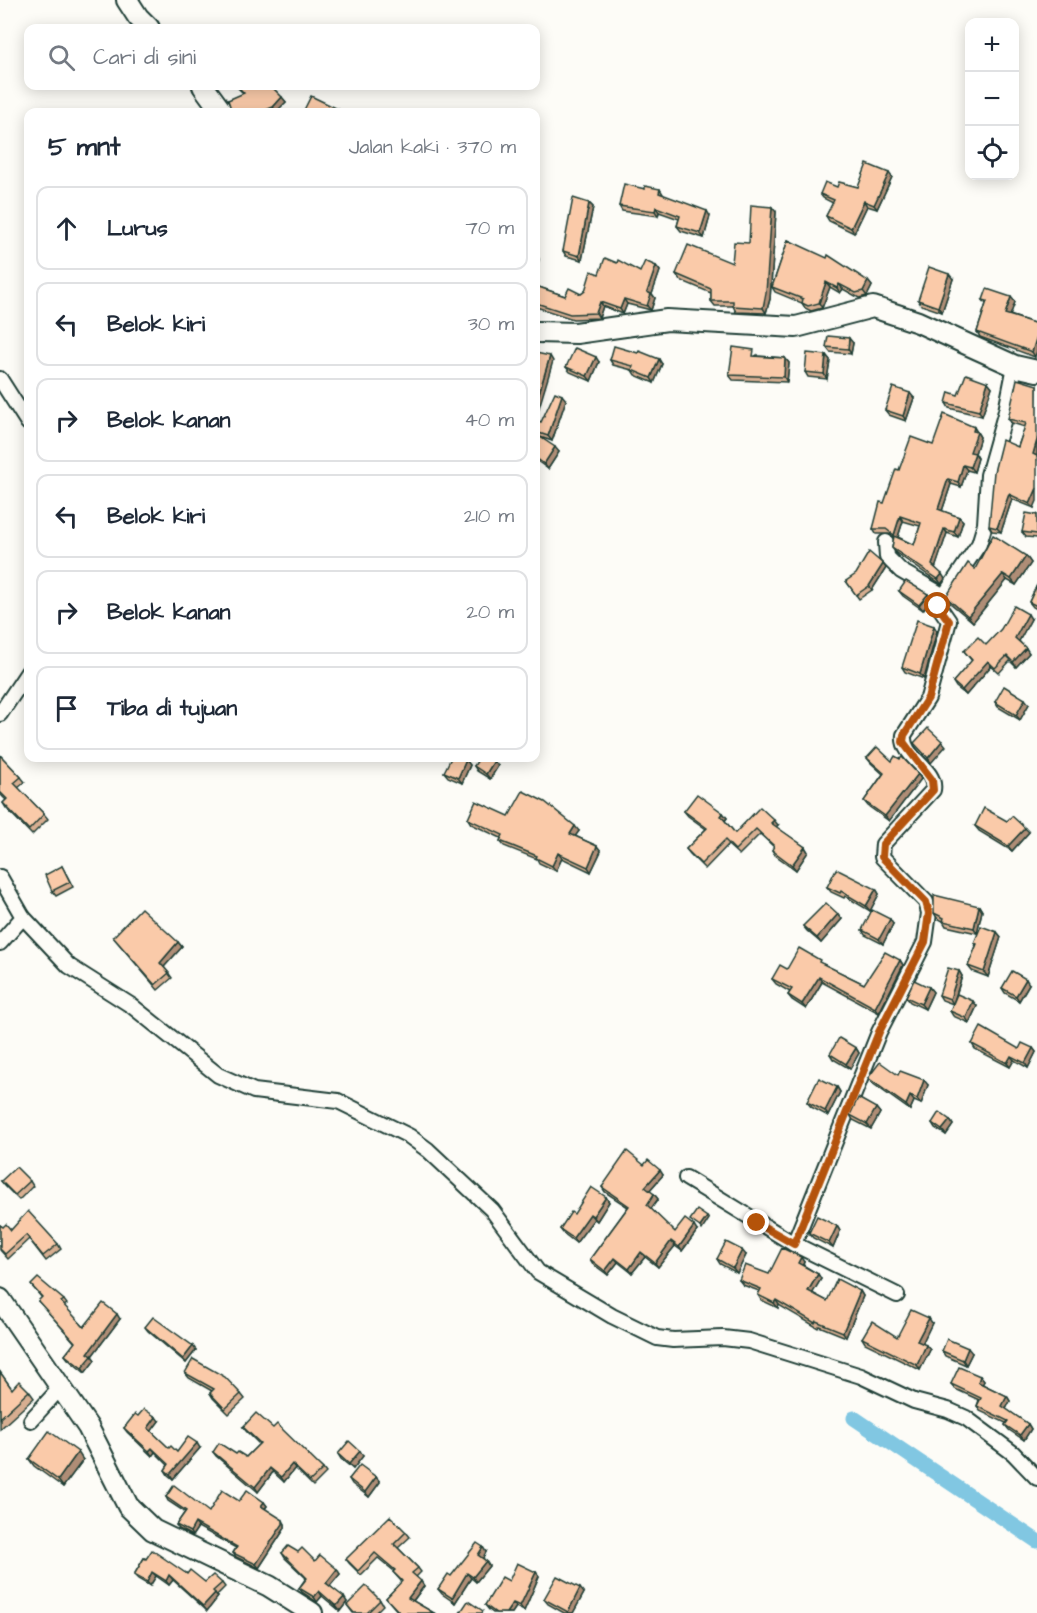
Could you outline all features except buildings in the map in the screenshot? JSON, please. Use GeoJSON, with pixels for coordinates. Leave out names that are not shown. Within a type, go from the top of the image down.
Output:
{"type":"FeatureCollection","features":[{"type":"Feature","properties":{"kind":"street"},"geometry":{"type":"LineString","coordinates":[[127,0],[145,24]]}},
{"type":"Feature","properties":{"kind":"street"},"geometry":{"type":"LineString","coordinates":[[206,90],[219,108]]}},
{"type":"Feature","properties":{"kind":"street"},"geometry":{"type":"LineString","coordinates":[[540,332],[576,333],[668,320],[796,327],[873,307],[918,322],[1015,366],[1037,371]]}},
{"type":"Feature","properties":{"kind":"street"},"geometry":{"type":"LineString","coordinates":[[794,1244],[875,1042],[925,942],[929,913],[926,902],[882,857],[880,850],[933,790],[932,780],[903,742],[904,735],[928,698],[936,671],[949,621],[938,608],[980,544],[985,524],[988,475],[1006,411],[1015,366]]}},
{"type":"Feature","properties":{"kind":"street"},"geometry":{"type":"LineString","coordinates":[[0,379],[24,417]]}},
{"type":"Feature","properties":{"kind":"street"},"geometry":{"type":"LineString","coordinates":[[886,542],[888,557],[901,570],[944,596]]}},
{"type":"Feature","properties":{"kind":"street"},"geometry":{"type":"LineString","coordinates":[[0,714],[24,678]]}},
{"type":"Feature","properties":{"kind":"street"},"geometry":{"type":"LineString","coordinates":[[0,877],[23,917],[69,966],[132,1006],[218,1075],[254,1091],[338,1101],[409,1136],[428,1150],[492,1210],[538,1272],[612,1316],[657,1338],[673,1340],[723,1338],[749,1341],[861,1376],[914,1401],[948,1410],[966,1418],[1020,1459],[1037,1478]]}},
{"type":"Feature","properties":{"kind":"street"},"geometry":{"type":"LineString","coordinates":[[0,943],[23,917]]}},
{"type":"Feature","properties":{"kind":"street"},"geometry":{"type":"LineString","coordinates":[[686,1179],[794,1244],[897,1295]]}},
{"type":"Feature","properties":{"kind":"street"},"geometry":{"type":"LineString","coordinates":[[0,1299],[88,1427],[116,1486],[137,1517],[153,1530],[269,1586],[312,1613]]}},
{"type":"Feature","properties":{"kind":"street"},"geometry":{"type":"LineString","coordinates":[[31,1420],[61,1387]]}},
{"type":"Feature","properties":{"kind":"waterway"},"geometry":{"type":"LineString","coordinates":[[854,1418],[1037,1541]]}},
{"type":"Feature","properties":{"kind":"route"},"geometry":{"type":"LineString","coordinates":[[757,1223],[794,1244],[879,1032],[917,962],[925,942],[929,908],[923,897],[882,857],[880,850],[933,790],[932,780],[903,742],[904,735],[928,698],[943,645],[949,618],[938,606]]}}]}
